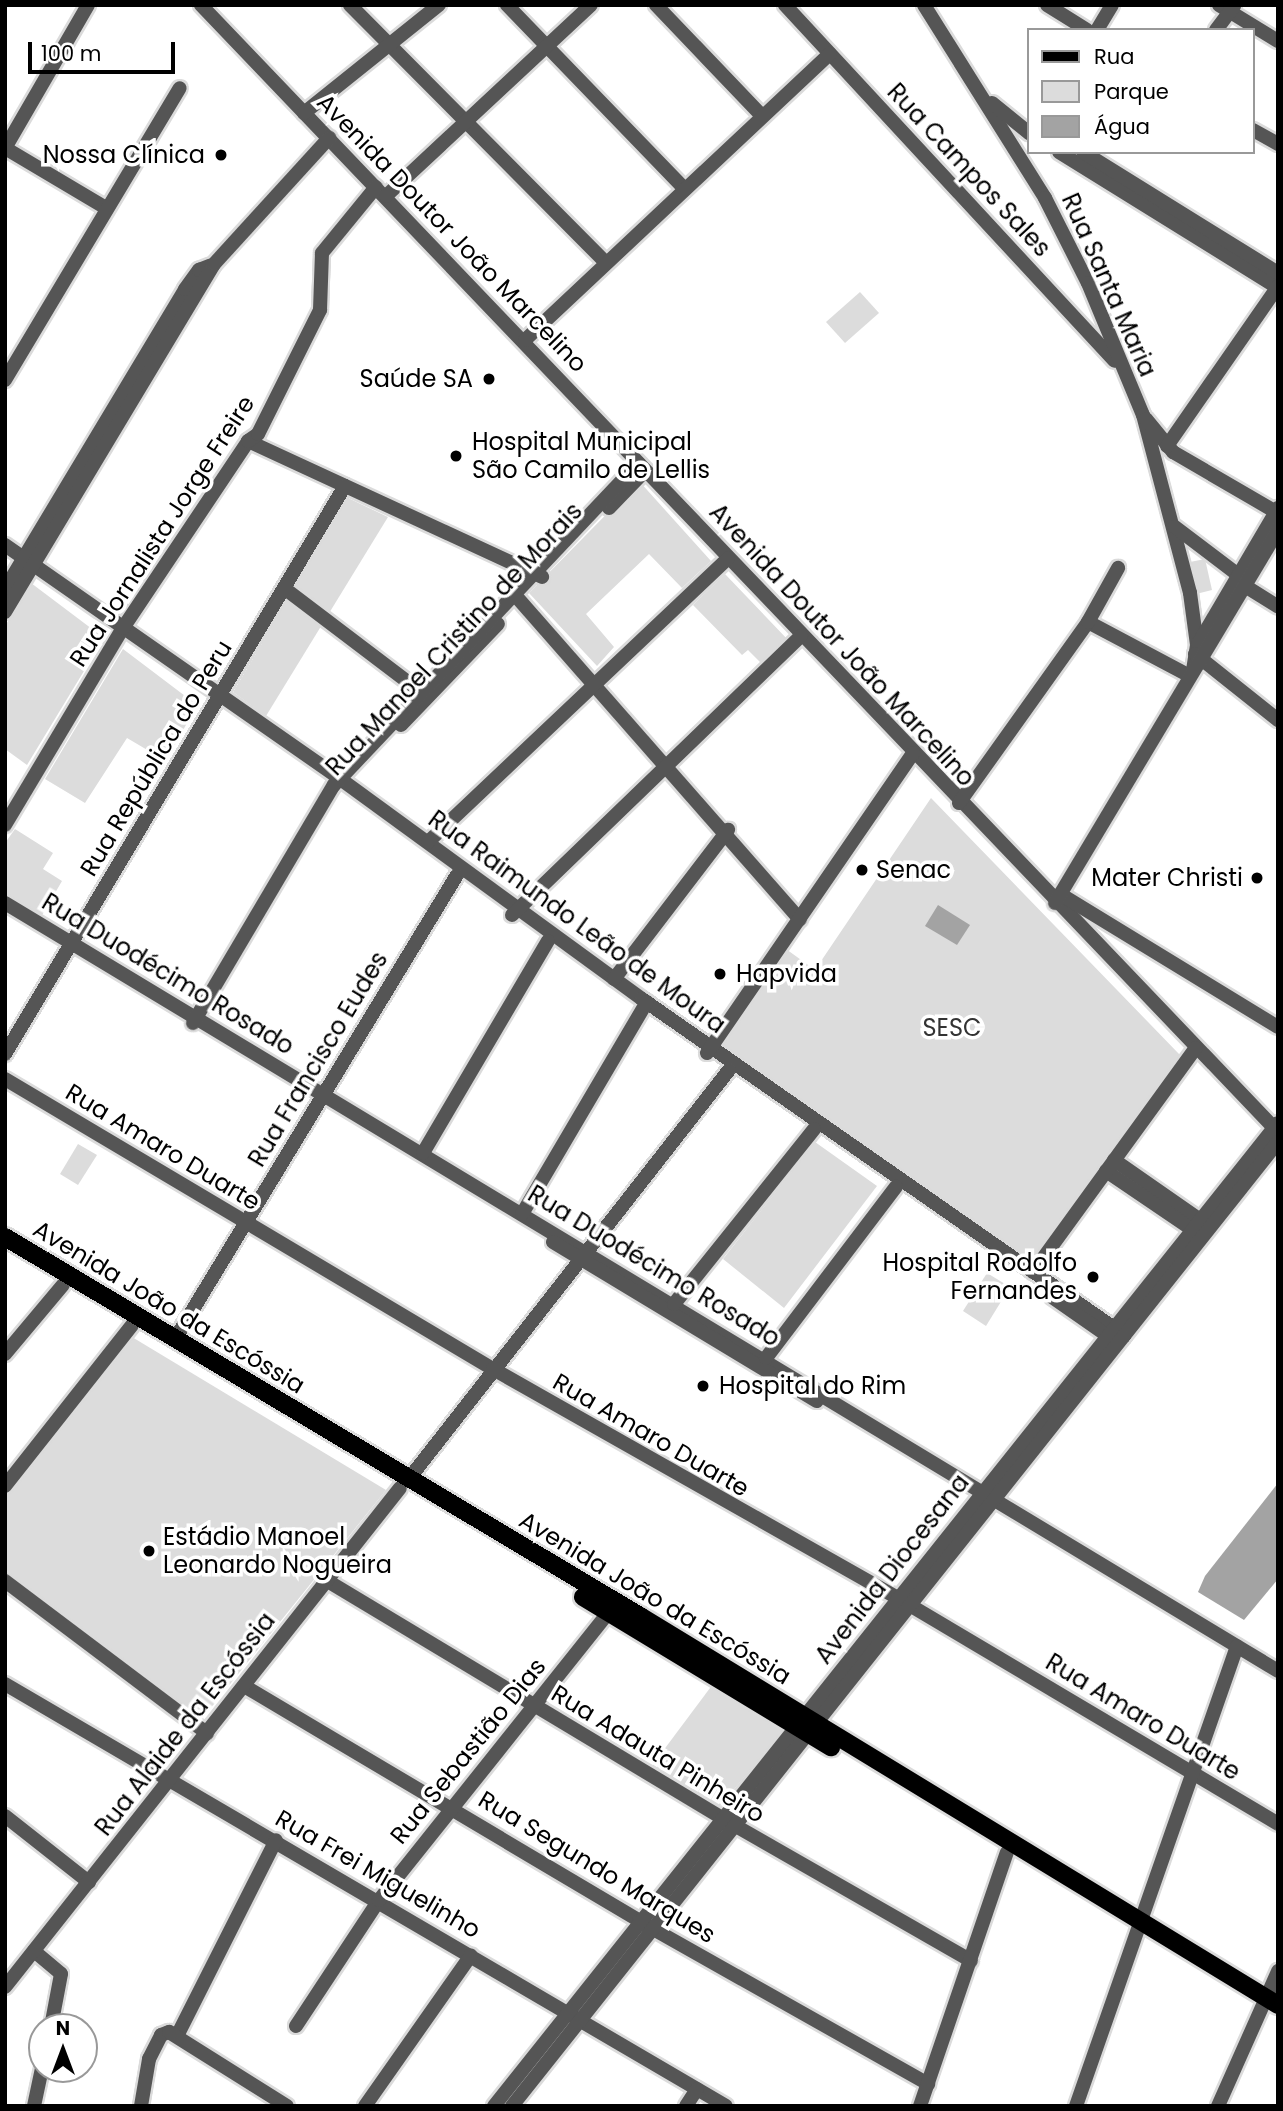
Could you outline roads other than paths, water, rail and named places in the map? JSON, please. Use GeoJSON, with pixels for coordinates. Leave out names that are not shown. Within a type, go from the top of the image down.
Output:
{"type":"FeatureCollection","features":[{"type":"Feature","properties":{"kind":"main road","name":"Avenida João da Escóssia"},"geometry":{"type":"LineString","coordinates":[[5,1237],[174,1339],[609,1612],[805,1724],[1007,1852],[1141,1926]]}},
{"type":"Feature","properties":{"kind":"main road","name":"Avenida João da Escóssia"},"geometry":{"type":"LineString","coordinates":[[5,1251],[404,1484],[1141,1926],[1268,2003],[1278,2017]]}},
{"type":"Feature","properties":{"kind":"street"},"geometry":{"type":"LineString","coordinates":[[88,5],[5,148],[106,208]]}},
{"type":"Feature","properties":{"kind":"street","name":"Avenida Doutor João Marcelino"},"geometry":{"type":"LineString","coordinates":[[201,5],[525,340],[959,803],[1058,899],[1277,1131]]}},
{"type":"Feature","properties":{"kind":"street"},"geometry":{"type":"LineString","coordinates":[[351,5],[605,262]]}},
{"type":"Feature","properties":{"kind":"street"},"geometry":{"type":"LineString","coordinates":[[304,113],[439,5]]}},
{"type":"Feature","properties":{"kind":"street"},"geometry":{"type":"LineString","coordinates":[[507,5],[684,188]]}},
{"type":"Feature","properties":{"kind":"street","name":"Rua Jornalista Jorge Freire"},"geometry":{"type":"LineString","coordinates":[[5,825],[121,632],[247,441],[258,434],[320,310],[322,253],[381,192],[466,122],[591,5]]}},
{"type":"Feature","properties":{"kind":"street"},"geometry":{"type":"LineString","coordinates":[[656,5],[762,116]]}},
{"type":"Feature","properties":{"kind":"street","name":"Rua Campos Sales"},"geometry":{"type":"LineString","coordinates":[[785,5],[1120,366]]}},
{"type":"Feature","properties":{"kind":"street","name":"Rua Santa Maria"},"geometry":{"type":"LineString","coordinates":[[924,5],[1024,162],[1088,284],[1120,366],[1143,415],[1175,527],[1195,661]]}},
{"type":"Feature","properties":{"kind":"street"},"geometry":{"type":"LineString","coordinates":[[1047,5],[1084,28]]}},
{"type":"Feature","properties":{"kind":"street"},"geometry":{"type":"LineString","coordinates":[[1098,28],[1112,5]]}},
{"type":"Feature","properties":{"kind":"street"},"geometry":{"type":"LineString","coordinates":[[1217,28],[1228,7],[1278,41]]}},
{"type":"Feature","properties":{"kind":"street"},"geometry":{"type":"LineString","coordinates":[[525,340],[605,262],[830,54]]}},
{"type":"Feature","properties":{"kind":"street"},"geometry":{"type":"LineString","coordinates":[[5,380],[180,88]]}},
{"type":"Feature","properties":{"kind":"street"},"geometry":{"type":"LineString","coordinates":[[980,93],[1028,133]]}},
{"type":"Feature","properties":{"kind":"street"},"geometry":{"type":"LineString","coordinates":[[1255,131],[1278,144]]}},
{"type":"Feature","properties":{"kind":"street"},"geometry":{"type":"LineString","coordinates":[[5,612],[26,565],[113,421],[185,289],[199,270],[214,264],[329,138]]}},
{"type":"Feature","properties":{"kind":"street"},"geometry":{"type":"LineString","coordinates":[[1024,162],[1028,148]]}},
{"type":"Feature","properties":{"kind":"street"},"geometry":{"type":"LineString","coordinates":[[1062,154],[1277,287],[1167,446]]}},
{"type":"Feature","properties":{"kind":"street"},"geometry":{"type":"LineString","coordinates":[[1086,154],[1278,273]]}},
{"type":"Feature","properties":{"kind":"street"},"geometry":{"type":"LineString","coordinates":[[1143,415],[1167,446],[1276,511],[1241,580],[1058,899],[1278,1027]]}},
{"type":"Feature","properties":{"kind":"street"},"geometry":{"type":"LineString","coordinates":[[247,441],[538,575]]}},
{"type":"Feature","properties":{"kind":"street","name":"Rua Manoel Cristino de Morais"},"geometry":{"type":"LineString","coordinates":[[199,1023],[340,784],[642,467]]}},
{"type":"Feature","properties":{"kind":"street","name":"Rua República do Peru"},"geometry":{"type":"LineString","coordinates":[[5,1054],[345,486]]}},
{"type":"Feature","properties":{"kind":"street"},"geometry":{"type":"LineString","coordinates":[[1175,527],[1278,607]]}},
{"type":"Feature","properties":{"kind":"street"},"geometry":{"type":"LineString","coordinates":[[1241,580],[1278,531]]}},
{"type":"Feature","properties":{"kind":"street","name":"Rua Raimundo Leão de Moura"},"geometry":{"type":"LineString","coordinates":[[5,545],[26,565],[121,632],[428,842],[548,941],[1033,1272],[1116,1335]]}},
{"type":"Feature","properties":{"kind":"street","name":"Rua Raimundo Leão de Moura"},"geometry":{"type":"LineString","coordinates":[[5,555],[26,565]]}},
{"type":"Feature","properties":{"kind":"street"},"geometry":{"type":"LineString","coordinates":[[428,842],[727,558]]}},
{"type":"Feature","properties":{"kind":"street"},"geometry":{"type":"LineString","coordinates":[[5,589],[26,565]]}},
{"type":"Feature","properties":{"kind":"street"},"geometry":{"type":"LineString","coordinates":[[959,803],[1088,622],[1118,568]]}},
{"type":"Feature","properties":{"kind":"street"},"geometry":{"type":"LineString","coordinates":[[284,588],[424,694]]}},
{"type":"Feature","properties":{"kind":"street"},"geometry":{"type":"LineString","coordinates":[[520,595],[803,915]]}},
{"type":"Feature","properties":{"kind":"street"},"geometry":{"type":"LineString","coordinates":[[1088,622],[1195,661],[1278,720]]}},
{"type":"Feature","properties":{"kind":"street"},"geometry":{"type":"LineString","coordinates":[[518,914],[804,640]]}},
{"type":"Feature","properties":{"kind":"street"},"geometry":{"type":"LineString","coordinates":[[709,1051],[913,753]]}},
{"type":"Feature","properties":{"kind":"street","name":"Rua Raimundo Leão de Moura"},"geometry":{"type":"LineString","coordinates":[[340,784],[457,874],[614,979],[645,1006]]}},
{"type":"Feature","properties":{"kind":"street"},"geometry":{"type":"LineString","coordinates":[[614,979],[727,832]]}},
{"type":"Feature","properties":{"kind":"street","name":"Rua Francisco Eudes"},"geometry":{"type":"LineString","coordinates":[[174,1339],[457,874]]}},
{"type":"Feature","properties":{"kind":"street","name":"Rua Duodécimo Rosado"},"geometry":{"type":"LineString","coordinates":[[5,903],[69,947]]}},
{"type":"Feature","properties":{"kind":"street","name":"Rua Duodécimo Rosado"},"geometry":{"type":"LineString","coordinates":[[5,914],[69,947],[199,1023],[585,1255],[1236,1650],[1278,1680]]}},
{"type":"Feature","properties":{"kind":"street"},"geometry":{"type":"LineString","coordinates":[[423,1153],[548,941]]}},
{"type":"Feature","properties":{"kind":"street"},"geometry":{"type":"LineString","coordinates":[[522,1214],[645,1006]]}},
{"type":"Feature","properties":{"kind":"street"},"geometry":{"type":"LineString","coordinates":[[1033,1272],[1196,1048]]}},
{"type":"Feature","properties":{"kind":"street","name":"Rua Raimundo Leão de Moura"},"geometry":{"type":"LineString","coordinates":[[709,1051],[729,1070],[896,1187],[1116,1335]]}},
{"type":"Feature","properties":{"kind":"street","name":"Rua Alaide da Escóssia"},"geometry":{"type":"LineString","coordinates":[[5,1987],[729,1070]]}},
{"type":"Feature","properties":{"kind":"street","name":"Rua Amaro Duarte"},"geometry":{"type":"LineString","coordinates":[[5,1079],[493,1369],[903,1601],[1278,1824]]}},
{"type":"Feature","properties":{"kind":"street","name":"Rua Duodécimo Rosado"},"geometry":{"type":"LineString","coordinates":[[321,1097],[423,1153],[585,1255],[766,1359],[985,1498]]}},
{"type":"Feature","properties":{"kind":"street"},"geometry":{"type":"LineString","coordinates":[[674,1304],[814,1129]]}},
{"type":"Feature","properties":{"kind":"street","name":"Avenida Diocesana"},"geometry":{"type":"LineString","coordinates":[[513,2106],[575,2016],[645,1925],[1277,1131]]}},
{"type":"Feature","properties":{"kind":"street"},"geometry":{"type":"LineString","coordinates":[[1110,1165],[1201,1228]]}},
{"type":"Feature","properties":{"kind":"street"},"geometry":{"type":"LineString","coordinates":[[766,1359],[896,1187]]}},
{"type":"Feature","properties":{"kind":"street"},"geometry":{"type":"LineString","coordinates":[[5,1353],[63,1285]]}},
{"type":"Feature","properties":{"kind":"street"},"geometry":{"type":"LineString","coordinates":[[5,1486],[132,1325]]}},
{"type":"Feature","properties":{"kind":"street","name":"Rua Adauta Pinheiro"},"geometry":{"type":"LineString","coordinates":[[326,1580],[728,1822],[971,1961]]}},
{"type":"Feature","properties":{"kind":"street"},"geometry":{"type":"LineString","coordinates":[[5,1581],[207,1733]]}},
{"type":"Feature","properties":{"kind":"street","name":"Rua Sebastião Dias"},"geometry":{"type":"LineString","coordinates":[[296,2026],[379,1900],[609,1612]]}},
{"type":"Feature","properties":{"kind":"street"},"geometry":{"type":"LineString","coordinates":[[1076,2106],[1141,1926],[1190,1771],[1236,1650]]}},
{"type":"Feature","properties":{"kind":"street","name":"Rua Duodécimo Rosado"},"geometry":{"type":"LineString","coordinates":[[1236,1650],[1278,1671]]}},
{"type":"Feature","properties":{"kind":"street","name":"Rua Frei Miguelinho"},"geometry":{"type":"LineString","coordinates":[[5,1684],[379,1900],[726,2106]]}},
{"type":"Feature","properties":{"kind":"street","name":"Rua Segundo Marques"},"geometry":{"type":"LineString","coordinates":[[244,1686],[645,1925],[929,2084]]}},
{"type":"Feature","properties":{"kind":"street"},"geometry":{"type":"LineString","coordinates":[[5,1816],[89,1882]]}},
{"type":"Feature","properties":{"kind":"street"},"geometry":{"type":"LineString","coordinates":[[178,2034],[276,1840]]}},
{"type":"Feature","properties":{"kind":"street"},"geometry":{"type":"LineString","coordinates":[[920,2106],[1007,1852]]}},
{"type":"Feature","properties":{"kind":"street"},"geometry":{"type":"LineString","coordinates":[[34,1951],[61,1974],[54,2013]]}},
{"type":"Feature","properties":{"kind":"street"},"geometry":{"type":"LineString","coordinates":[[365,2106],[471,1955]]}},
{"type":"Feature","properties":{"kind":"street"},"geometry":{"type":"LineString","coordinates":[[1218,2106],[1268,2003],[1278,1971]]}},
{"type":"Feature","properties":{"kind":"street","name":"Avenida Diocesana"},"geometry":{"type":"LineString","coordinates":[[494,2106],[575,2016]]}},
{"type":"Feature","properties":{"kind":"street"},"geometry":{"type":"LineString","coordinates":[[141,2106],[149,2059],[162,2034],[178,2034],[287,2106]]}},
{"type":"Feature","properties":{"kind":"street"},"geometry":{"type":"LineString","coordinates":[[34,2106],[39,2083]]}},
{"type":"Feature","properties":{"kind":"street"},"geometry":{"type":"LineString","coordinates":[[686,2106],[697,2090]]}},
{"type":"Feature","properties":{"kind":"water"},"geometry":{"type":"Polygon","coordinates":[[[938,905],[970,925],[957,945],[925,926],[938,905]]]}},
{"type":"Feature","properties":{"kind":"water"},"geometry":{"type":"Polygon","coordinates":[[[1278,1483],[1278,1579],[1244,1620],[1198,1592],[1205,1576],[1278,1483]]]}},
{"type":"Feature","properties":{"kind":"place","name":"Nossa Clínica"},"geometry":{"type":"Point","coordinates":[221,155]}},
{"type":"Feature","properties":{"kind":"place","name":"Saúde SA"},"geometry":{"type":"Point","coordinates":[489,379]}},
{"type":"Feature","properties":{"kind":"place","name":"Hospital Municipal São Camilo de Lellis"},"geometry":{"type":"Point","coordinates":[456,456]}},
{"type":"Feature","properties":{"kind":"place","name":"Senac"},"geometry":{"type":"Point","coordinates":[862,870]}},
{"type":"Feature","properties":{"kind":"place","name":"Mater Christi"},"geometry":{"type":"Point","coordinates":[1257,878]}},
{"type":"Feature","properties":{"kind":"place","name":"Hapvida"},"geometry":{"type":"Point","coordinates":[720,974]}},
{"type":"Feature","properties":{"kind":"place","name":"Hospital Rodolfo Fernandes"},"geometry":{"type":"Point","coordinates":[1093,1277]}},
{"type":"Feature","properties":{"kind":"place","name":"Hospital do Rim"},"geometry":{"type":"Point","coordinates":[703,1386]}},
{"type":"Feature","properties":{"kind":"place","name":"Estádio Manoel Leonardo Nogueira"},"geometry":{"type":"Point","coordinates":[149,1551]}},
{"type":"Feature","properties":{"kind":"park label","name":"SESC"},"geometry":{"type":"Point","coordinates":[952,1028]}}]}
